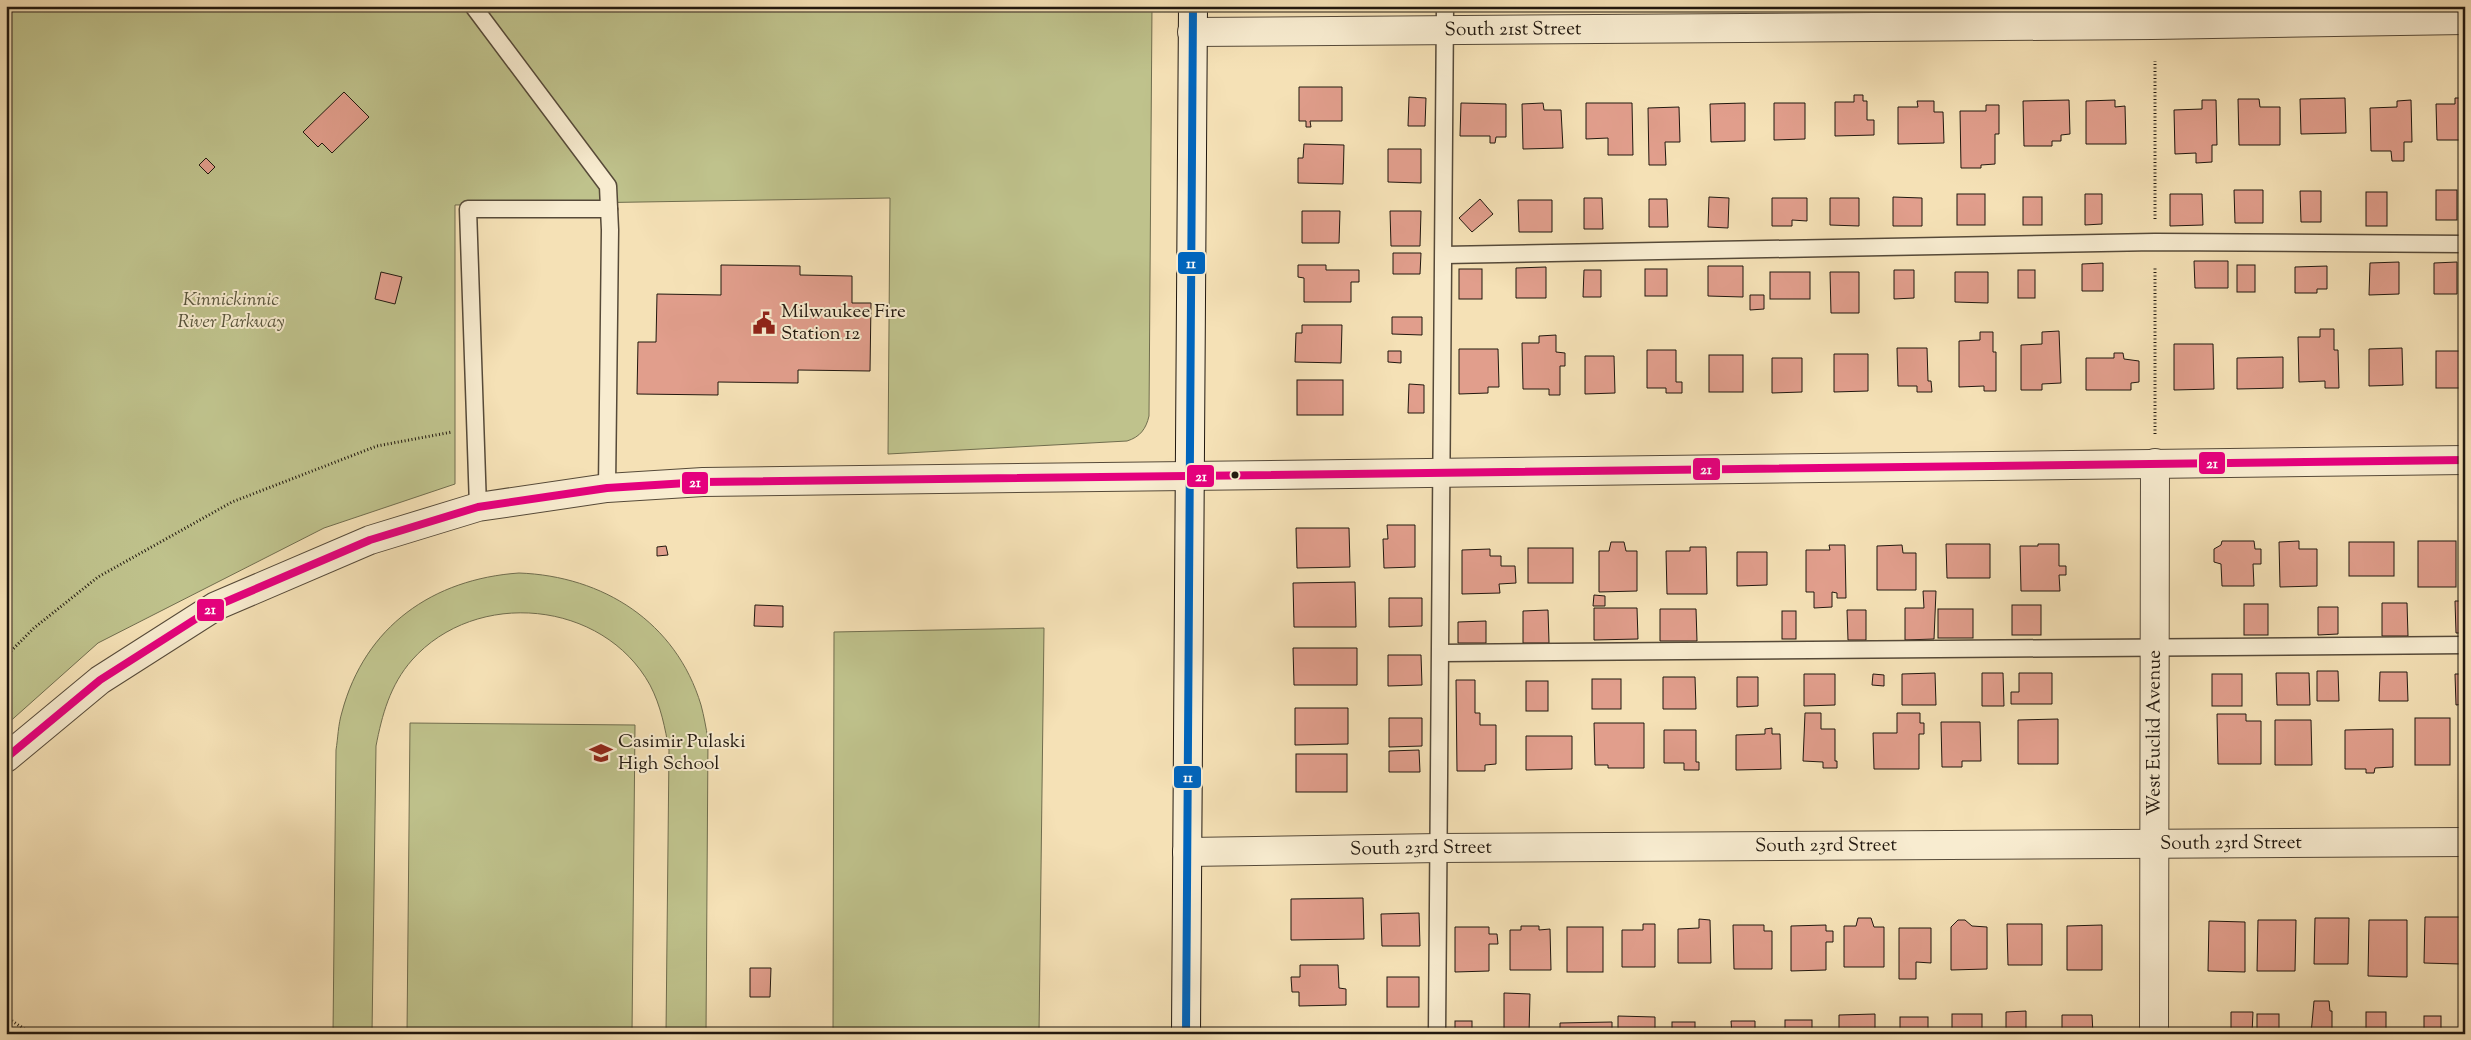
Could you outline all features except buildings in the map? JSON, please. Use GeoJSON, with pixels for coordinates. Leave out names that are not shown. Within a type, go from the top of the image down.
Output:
{"type":"FeatureCollection","features":[{"type":"Feature","properties":{"kind":"street","name":"South 21st Street"},"geometry":{"type":"LineString","coordinates":[[1192,19],[1445,18],[2152,25],[2465,20]]}},
{"type":"Feature","properties":{"kind":"street"},"geometry":{"type":"LineString","coordinates":[[1186,1034],[1192,19]]}},
{"type":"Feature","properties":{"kind":"street"},"geometry":{"type":"LineString","coordinates":[[6,758],[100,680],[216,606],[370,540],[478,507],[607,488],[703,482],[1189,477],[2155,462],[2465,460]]}},
{"type":"Feature","properties":{"kind":"street","name":"West Euclid Avenue"},"geometry":{"type":"LineString","coordinates":[[2154,1034],[2155,462]]}},
{"type":"Feature","properties":{"kind":"street","name":"South 23rd Street"},"geometry":{"type":"LineString","coordinates":[[1187,852],[1439,848],[2465,842]]}},
{"type":"Feature","properties":{"kind":"lane"},"geometry":{"type":"LineString","coordinates":[[473,6],[608,186],[607,488]]}},
{"type":"Feature","properties":{"kind":"lane"},"geometry":{"type":"LineString","coordinates":[[1437,1034],[1443,473],[1445,18]]}},
{"type":"Feature","properties":{"kind":"lane"},"geometry":{"type":"LineString","coordinates":[[478,507],[468,209],[609,209]]}},
{"type":"Feature","properties":{"kind":"lane"},"geometry":{"type":"LineString","coordinates":[[1444,255],[2155,242],[2465,244]]}},
{"type":"Feature","properties":{"kind":"lane"},"geometry":{"type":"LineString","coordinates":[[1441,654],[2465,645]]}},
{"type":"Feature","properties":{"kind":"path"},"geometry":{"type":"LineString","coordinates":[[6,656],[34,628],[98,576],[232,502],[377,446],[475,429]]}},
{"type":"Feature","properties":{"kind":"path"},"geometry":{"type":"LineString","coordinates":[[6,1017],[32,1034]]}},
{"type":"Feature","properties":{"kind":"green space","name":"Kinnickinnic River Parkway"},"geometry":{"type":"Polygon","coordinates":[[[6,6],[1152,6],[1148,421],[1139,435],[1127,441],[888,454],[890,198],[455,205],[455,484],[324,528],[98,643],[6,725],[6,6]]]}},
{"type":"Feature","properties":{"kind":"green space"},"geometry":{"type":"Polygon","coordinates":[[[519,573],[550,576],[579,583],[607,594],[632,609],[655,628],[674,650],[689,676],[701,705],[708,739],[706,1034],[666,1034],[669,750],[660,709],[650,685],[629,657],[602,635],[571,621],[537,614],[503,614],[470,622],[439,637],[412,660],[404,670],[388,701],[376,746],[372,1034],[333,1034],[336,750],[341,717],[353,682],[367,655],[385,632],[407,612],[431,597],[458,585],[488,577],[519,573]]]}},
{"type":"Feature","properties":{"kind":"green space"},"geometry":{"type":"Polygon","coordinates":[[[1044,628],[1039,1034],[833,1034],[834,632],[1044,628]]]}},
{"type":"Feature","properties":{"kind":"green space"},"geometry":{"type":"Polygon","coordinates":[[[410,723],[635,725],[632,1034],[407,1034],[410,723]]]}},
{"type":"Feature","properties":{"kind":"transit line","name":"11"},"geometry":{"type":"LineString","coordinates":[[1186,1034],[1193,6]]}},
{"type":"Feature","properties":{"kind":"transit line","name":"21"},"geometry":{"type":"LineString","coordinates":[[6,758],[100,680],[216,606],[370,540],[478,507],[607,488],[703,482],[2465,460]]}},
{"type":"Feature","properties":{"kind":"place","name":"Milwaukee Fire Station 12"},"geometry":{"type":"Point","coordinates":[764,323]}},
{"type":"Feature","properties":{"kind":"place","name":"Casimir Pulaski High School"},"geometry":{"type":"Point","coordinates":[601,753]}}]}
